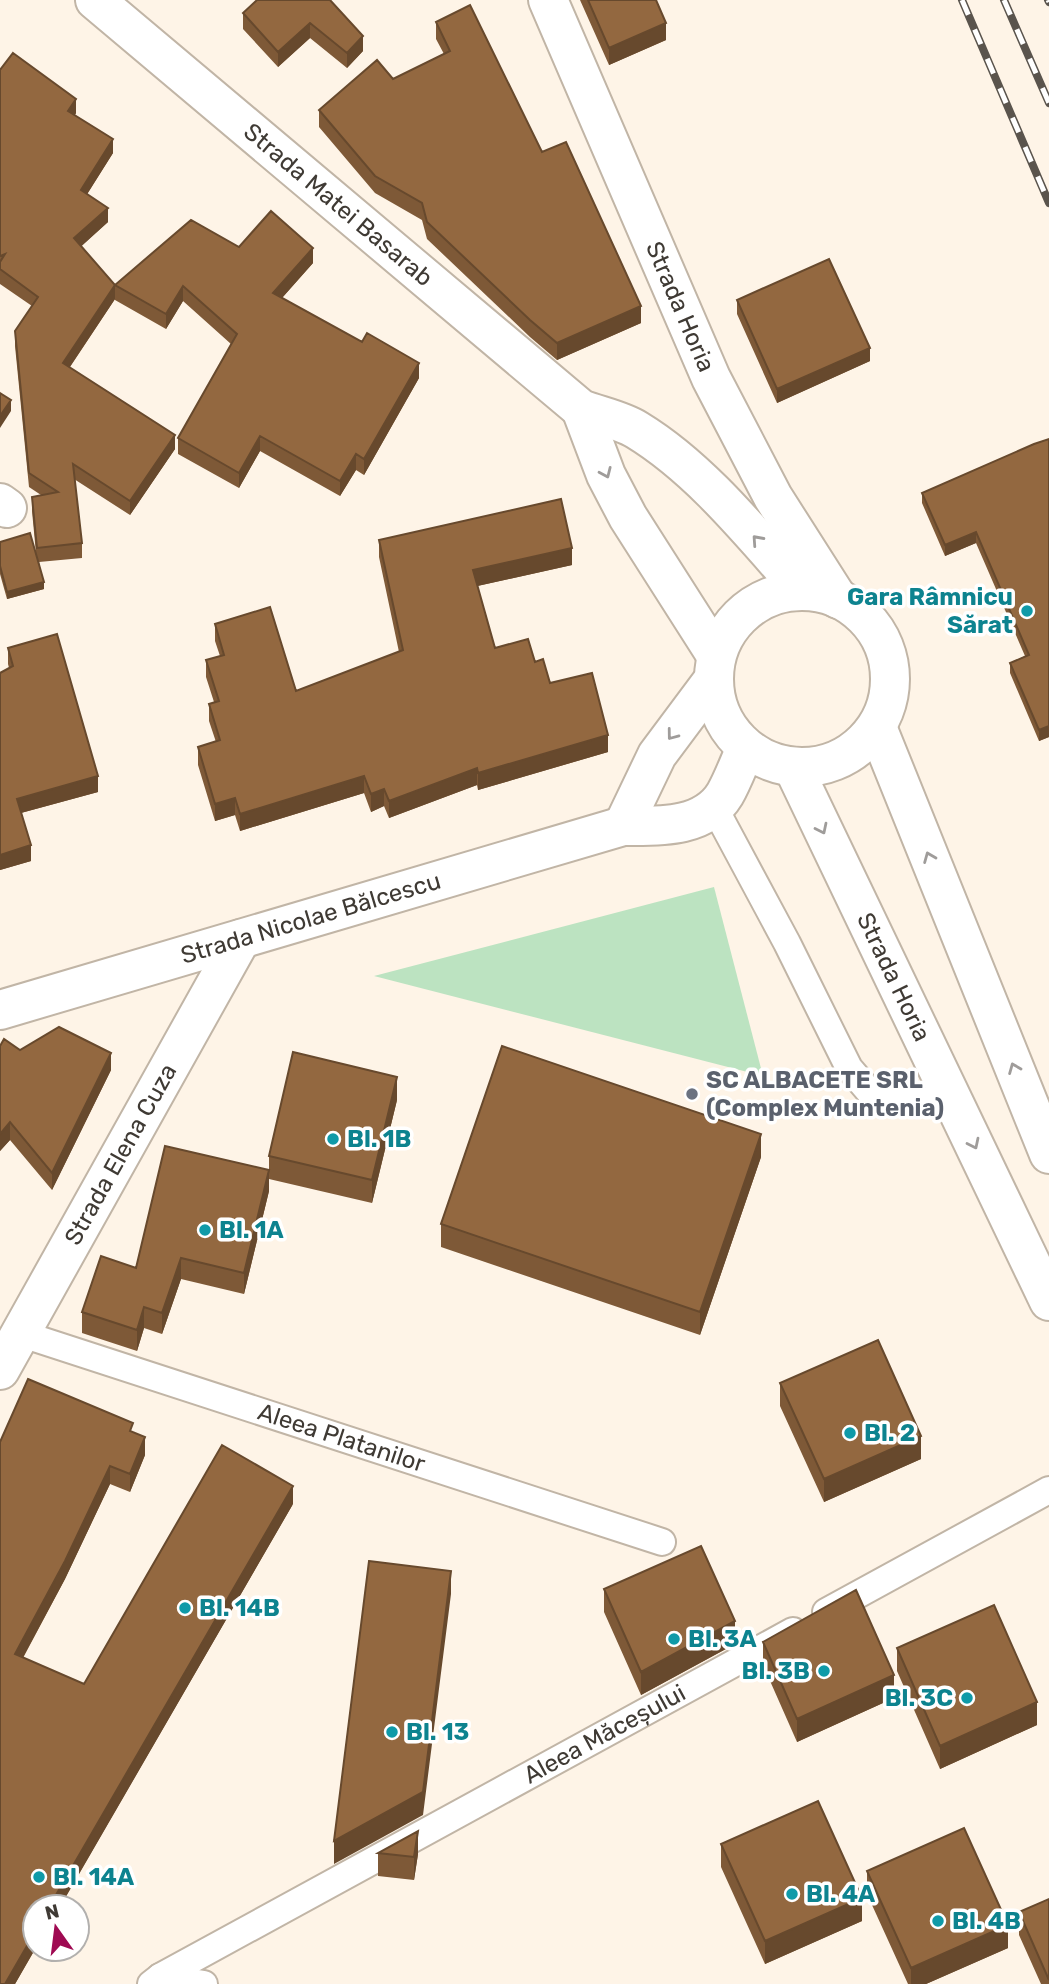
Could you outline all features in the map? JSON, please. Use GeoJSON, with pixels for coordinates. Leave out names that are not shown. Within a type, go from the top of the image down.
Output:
{"type":"FeatureCollection","features":[{"type":"Feature","properties":{"kind":"street","name":"Strada Matei Basarab"},"geometry":{"type":"LineString","coordinates":[[95,0],[581,409],[636,429],[681,463],[821,595]]}},
{"type":"Feature","properties":{"kind":"street","name":"Strada Horia"},"geometry":{"type":"LineString","coordinates":[[548,0],[710,378],[821,595]]}},
{"type":"Feature","properties":{"kind":"street","name":"Strada Matei Basarab"},"geometry":{"type":"LineString","coordinates":[[581,409],[606,475],[715,667]]}},
{"type":"Feature","properties":{"kind":"street"},"geometry":{"type":"LineString","coordinates":[[623,826],[657,755],[715,667],[727,632],[744,612],[778,594],[821,595],[860,613],[883,643],[890,667],[890,692],[877,727],[861,746],[841,759],[817,766],[793,767],[768,761],[736,739],[722,718],[714,694],[715,667]]}},
{"type":"Feature","properties":{"kind":"street"},"geometry":{"type":"LineString","coordinates":[[877,727],[1049,1154]]}},
{"type":"Feature","properties":{"kind":"street"},"geometry":{"type":"LineString","coordinates":[[714,807],[724,796],[746,748]]}},
{"type":"Feature","properties":{"kind":"street","name":"Strada Horia"},"geometry":{"type":"LineString","coordinates":[[793,767],[1049,1301]]}},
{"type":"Feature","properties":{"kind":"street","name":"Strada Nicolae Bălcescu"},"geometry":{"type":"LineString","coordinates":[[0,1010],[623,826],[661,826],[691,821],[714,807]]}},
{"type":"Feature","properties":{"kind":"street","name":"Strada Elena Cuza"},"geometry":{"type":"LineString","coordinates":[[0,1370],[241,939]]}},
{"type":"Feature","properties":{"kind":"lane"},"geometry":{"type":"LineString","coordinates":[[714,807],[787,943],[849,1068],[873,1096],[892,1103],[952,1099]]}},
{"type":"Feature","properties":{"kind":"lane","name":"Aleea Platanilor"},"geometry":{"type":"LineString","coordinates":[[22,1334],[662,1542]]}},
{"type":"Feature","properties":{"kind":"lane","name":"Aleea Măceșului"},"geometry":{"type":"LineString","coordinates":[[156,1980],[1049,1490]]}},
{"type":"Feature","properties":{"kind":"lane","name":"Aleea Măceșului"},"geometry":{"type":"LineString","coordinates":[[156,1980],[204,1984]]}},
{"type":"Feature","properties":{"kind":"green space"},"geometry":{"type":"Polygon","coordinates":[[[714,887],[763,1076],[374,976],[714,887]]]}},
{"type":"Feature","properties":{"kind":"building"},"geometry":{"type":"Polygon","coordinates":[[[257,0],[330,0],[363,36],[347,53],[310,23],[278,52],[243,13],[257,0]]]}},
{"type":"Feature","properties":{"kind":"building"},"geometry":{"type":"Polygon","coordinates":[[[588,0],[656,0],[666,23],[609,48],[588,0]]]}},
{"type":"Feature","properties":{"kind":"building"},"geometry":{"type":"Polygon","coordinates":[[[470,5],[542,152],[566,142],[641,306],[557,343],[427,222],[422,203],[375,176],[319,110],[377,60],[393,79],[450,51],[436,22],[470,5]]]}},
{"type":"Feature","properties":{"kind":"building"},"geometry":{"type":"Polygon","coordinates":[[[13,53],[76,99],[68,111],[113,139],[81,190],[108,208],[74,238],[115,285],[63,363],[175,435],[130,501],[73,464],[82,543],[37,548],[32,497],[58,492],[29,473],[15,331],[38,297],[0,269],[0,262],[5,254],[0,256],[0,70],[13,53]]]}},
{"type":"Feature","properties":{"kind":"building"},"geometry":{"type":"Polygon","coordinates":[[[271,211],[313,248],[273,293],[362,342],[367,333],[419,363],[364,459],[356,454],[340,481],[260,436],[239,473],[178,438],[237,334],[183,286],[166,314],[115,285],[191,220],[239,247],[271,211]]]}},
{"type":"Feature","properties":{"kind":"building"},"geometry":{"type":"Polygon","coordinates":[[[829,259],[870,348],[777,389],[737,300],[829,259]]]}},
{"type":"Feature","properties":{"kind":"building"},"geometry":{"type":"Polygon","coordinates":[[[0,393],[11,400],[0,416],[0,393]]]}},
{"type":"Feature","properties":{"kind":"building","name":"Gara Râmnicu Sărat"},"geometry":{"type":"Polygon","coordinates":[[[1049,439],[1049,726],[1039,730],[1010,663],[1029,655],[976,532],[945,545],[922,493],[1049,439]]]}},
{"type":"Feature","properties":{"kind":"building"},"geometry":{"type":"Polygon","coordinates":[[[561,499],[572,548],[473,570],[495,648],[528,639],[535,662],[543,659],[550,683],[592,673],[608,735],[478,773],[477,768],[389,801],[384,789],[371,794],[364,776],[240,814],[235,798],[215,804],[198,747],[220,740],[209,704],[219,701],[206,660],[224,655],[215,624],[270,607],[296,691],[403,650],[379,540],[561,499]]]}},
{"type":"Feature","properties":{"kind":"building"},"geometry":{"type":"Polygon","coordinates":[[[30,533],[44,582],[7,592],[0,566],[0,542],[30,533]]]}},
{"type":"Feature","properties":{"kind":"building"},"geometry":{"type":"Polygon","coordinates":[[[57,634],[98,776],[17,799],[31,845],[0,855],[0,673],[13,666],[8,648],[57,634]]]}},
{"type":"Feature","properties":{"kind":"building"},"geometry":{"type":"Polygon","coordinates":[[[59,1027],[111,1053],[52,1173],[10,1122],[0,1134],[0,1046],[4,1039],[20,1050],[59,1027]]]}},
{"type":"Feature","properties":{"kind":"building"},"geometry":{"type":"Polygon","coordinates":[[[502,1046],[761,1134],[700,1312],[441,1224],[502,1046]]]}},
{"type":"Feature","properties":{"kind":"building","name":"Bl. 1B"},"geometry":{"type":"Polygon","coordinates":[[[293,1052],[397,1077],[372,1180],[269,1156],[293,1052]]]}},
{"type":"Feature","properties":{"kind":"building"},"geometry":{"type":"Polygon","coordinates":[[[165,1146],[269,1170],[244,1273],[181,1258],[162,1313],[144,1307],[137,1330],[82,1312],[101,1256],[136,1268],[165,1146]]]}},
{"type":"Feature","properties":{"kind":"building","name":"Bl. 2"},"geometry":{"type":"Polygon","coordinates":[[[878,1340],[921,1436],[824,1479],[780,1383],[878,1340]]]}},
{"type":"Feature","properties":{"kind":"building"},"geometry":{"type":"Polygon","coordinates":[[[28,1379],[133,1423],[130,1431],[145,1437],[130,1474],[110,1466],[65,1561],[15,1654],[84,1684],[222,1445],[293,1486],[57,1893],[21,1893],[21,1956],[5,1984],[0,1984],[0,1442],[28,1379]]]}},
{"type":"Feature","properties":{"kind":"building"},"geometry":{"type":"Polygon","coordinates":[[[701,1546],[735,1621],[641,1672],[604,1589],[701,1546]]]}},
{"type":"Feature","properties":{"kind":"building","name":"Bl. 13"},"geometry":{"type":"Polygon","coordinates":[[[369,1561],[451,1571],[423,1792],[334,1841],[369,1561]]]}},
{"type":"Feature","properties":{"kind":"building","name":"Bl. 3B"},"geometry":{"type":"Polygon","coordinates":[[[856,1590],[894,1675],[797,1719],[763,1642],[856,1590]]]}},
{"type":"Feature","properties":{"kind":"building","name":"Bl. 3C"},"geometry":{"type":"Polygon","coordinates":[[[994,1605],[1037,1702],[940,1746],[897,1648],[994,1605]]]}},
{"type":"Feature","properties":{"kind":"building","name":"Bl. 4A"},"geometry":{"type":"Polygon","coordinates":[[[818,1801],[862,1898],[765,1941],[721,1844],[818,1801]]]}},
{"type":"Feature","properties":{"kind":"building","name":"Bl. 4B"},"geometry":{"type":"Polygon","coordinates":[[[964,1828],[1008,1925],[911,1968],[867,1871],[964,1828]]]}},
{"type":"Feature","properties":{"kind":"building"},"geometry":{"type":"Polygon","coordinates":[[[418,1831],[414,1857],[378,1853],[418,1831]]]}},
{"type":"Feature","properties":{"kind":"building"},"geometry":{"type":"Polygon","coordinates":[[[1049,1899],[1049,1980],[1019,1912],[1049,1899]]]}},
{"type":"Feature","properties":{"kind":"railway"},"geometry":{"type":"LineString","coordinates":[[962,0],[1049,203]]}},
{"type":"Feature","properties":{"kind":"railway"},"geometry":{"type":"LineString","coordinates":[[1004,0],[1049,103]]}},
{"type":"Feature","properties":{"kind":"place","name":"Gara Râmnicu Sărat"},"geometry":{"type":"Point","coordinates":[1027,611]}},
{"type":"Feature","properties":{"kind":"place","name":"SC ALBACETE SRL (Complex Muntenia)"},"geometry":{"type":"Point","coordinates":[692,1094]}},
{"type":"Feature","properties":{"kind":"place","name":"Bl. 1B"},"geometry":{"type":"Point","coordinates":[333,1139]}},
{"type":"Feature","properties":{"kind":"place","name":"Bl. 1A"},"geometry":{"type":"Point","coordinates":[205,1230]}},
{"type":"Feature","properties":{"kind":"place","name":"Bl. 2"},"geometry":{"type":"Point","coordinates":[850,1433]}},
{"type":"Feature","properties":{"kind":"place","name":"Bl. 14B"},"geometry":{"type":"Point","coordinates":[185,1608]}},
{"type":"Feature","properties":{"kind":"place","name":"Bl. 3A"},"geometry":{"type":"Point","coordinates":[674,1639]}},
{"type":"Feature","properties":{"kind":"place","name":"Bl. 3B"},"geometry":{"type":"Point","coordinates":[824,1671]}},
{"type":"Feature","properties":{"kind":"place","name":"Bl. 3C"},"geometry":{"type":"Point","coordinates":[967,1698]}},
{"type":"Feature","properties":{"kind":"place","name":"Bl. 13"},"geometry":{"type":"Point","coordinates":[392,1732]}},
{"type":"Feature","properties":{"kind":"place","name":"Bl. 14A"},"geometry":{"type":"Point","coordinates":[39,1877]}},
{"type":"Feature","properties":{"kind":"place","name":"Bl. 4A"},"geometry":{"type":"Point","coordinates":[792,1894]}},
{"type":"Feature","properties":{"kind":"place","name":"Bl. 4B"},"geometry":{"type":"Point","coordinates":[938,1921]}}]}
